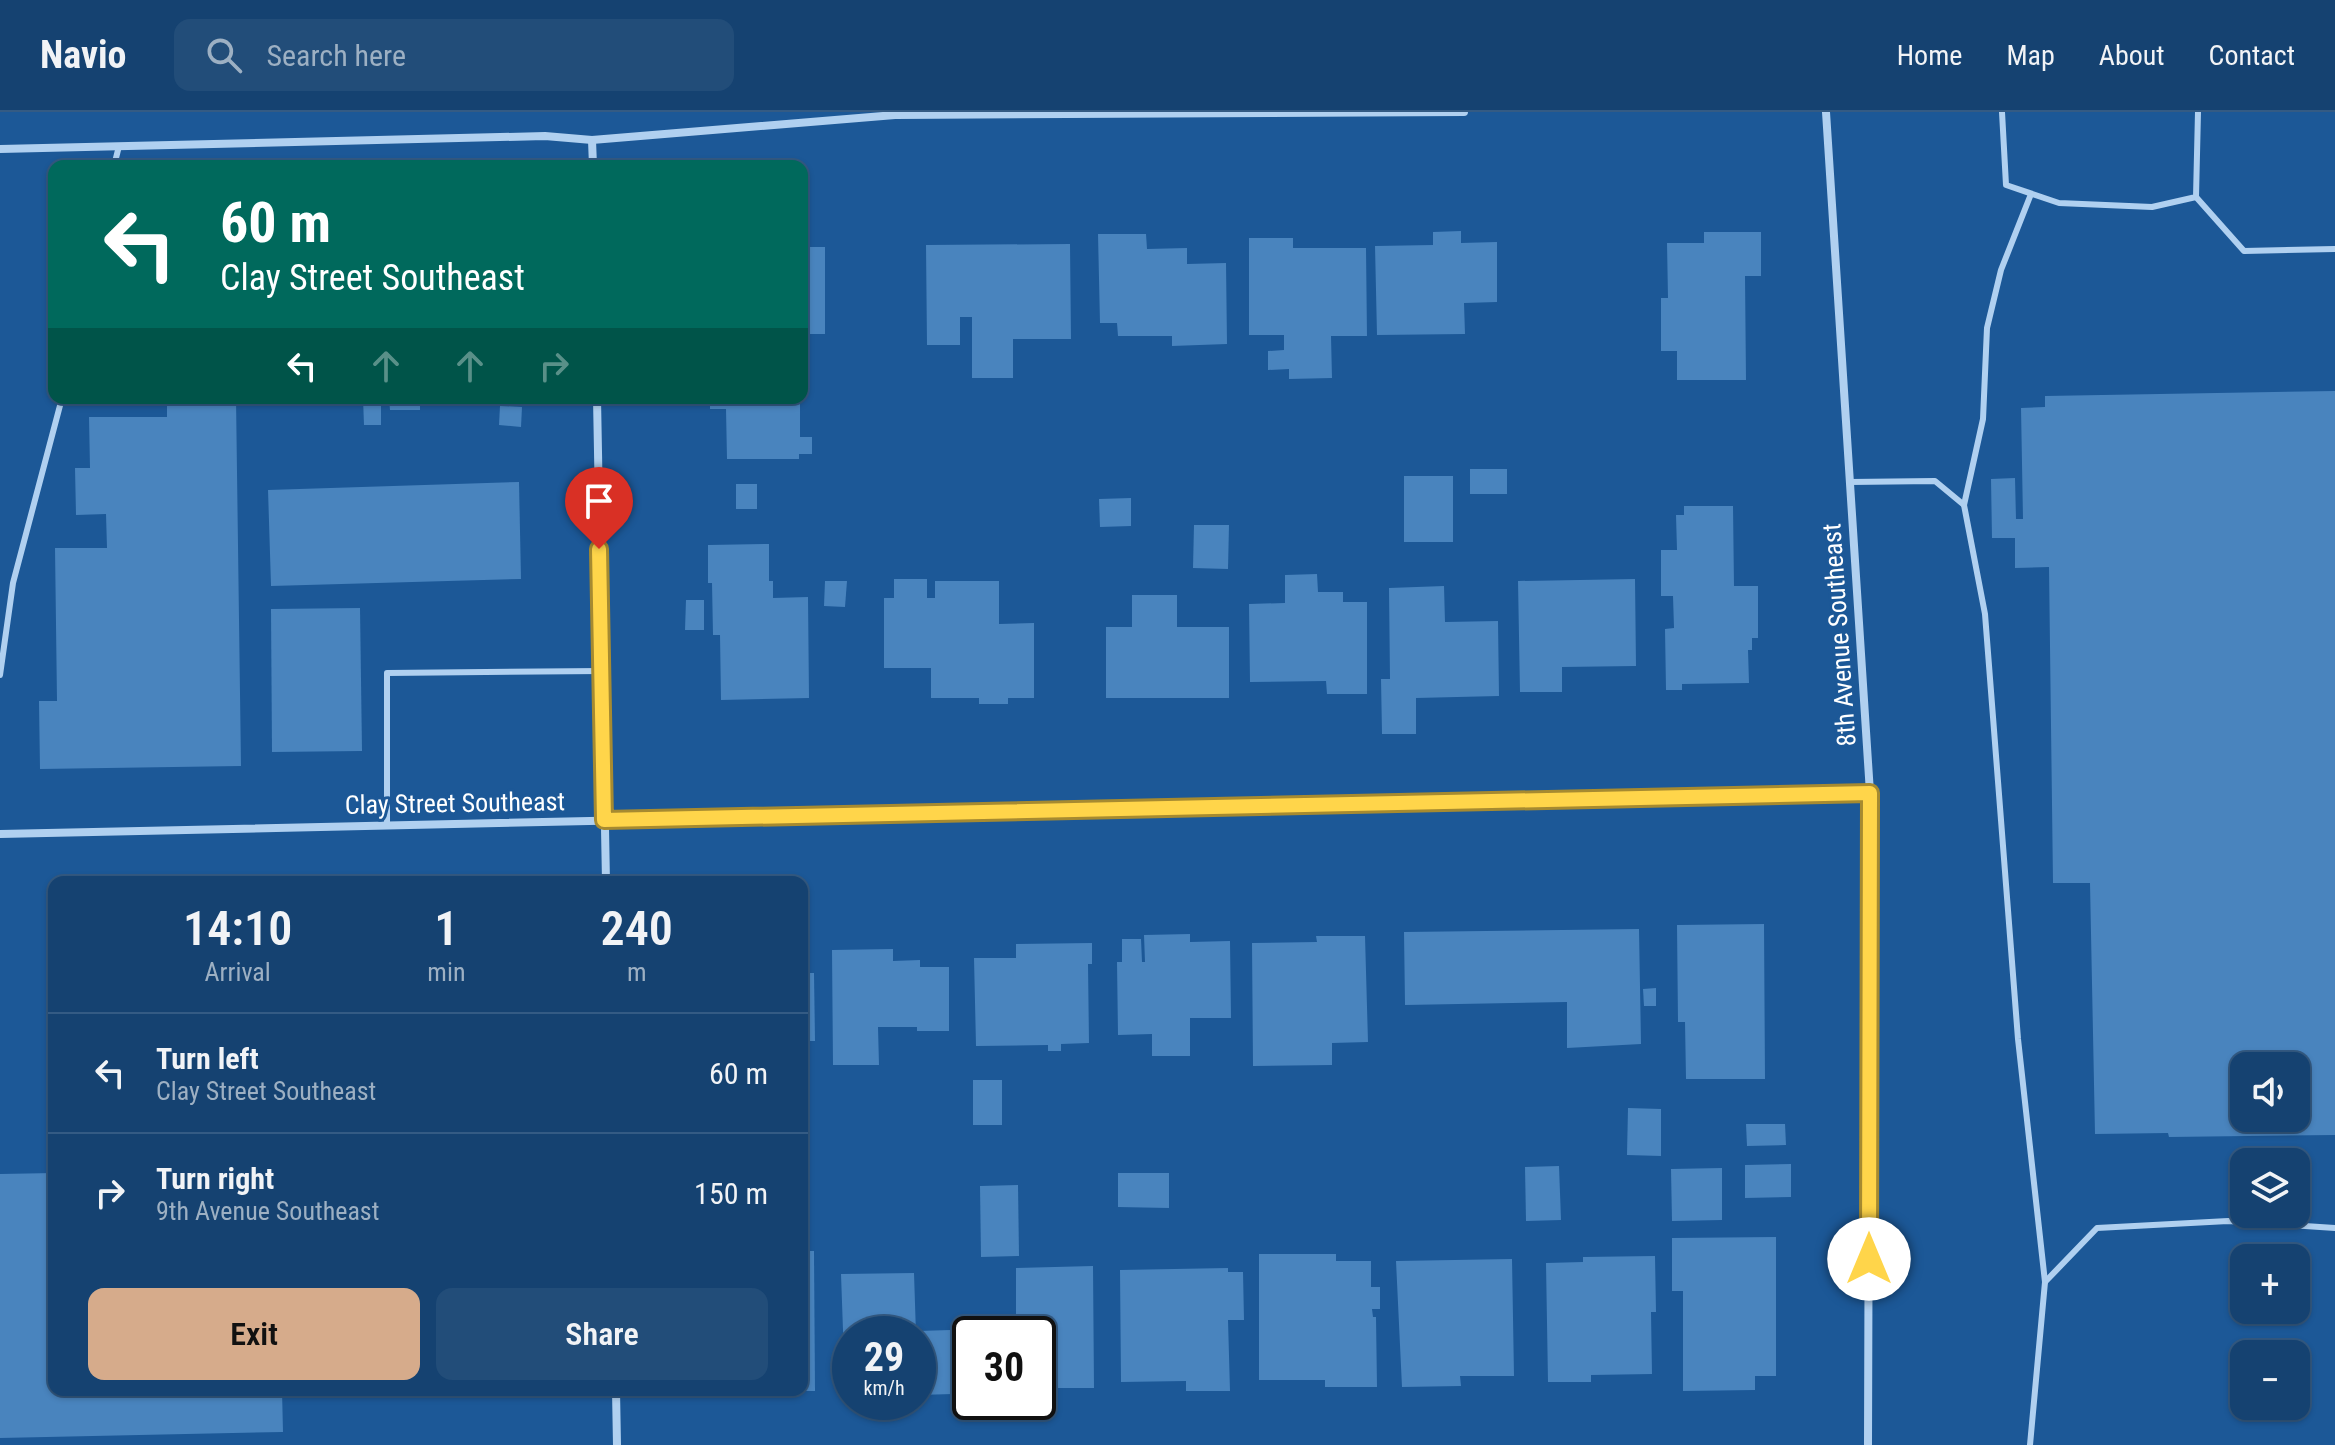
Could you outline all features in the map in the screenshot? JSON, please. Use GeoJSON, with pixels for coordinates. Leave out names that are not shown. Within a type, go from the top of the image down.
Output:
{"type":"FeatureCollection","features":[{"type":"Feature","properties":{"kind":"street"},"geometry":{"type":"LineString","coordinates":[[0,149],[545,136],[592,140],[894,114],[1464,112]]}},
{"type":"Feature","properties":{"kind":"street","name":"8th Avenue Southeast"},"geometry":{"type":"LineString","coordinates":[[1826,112],[1870,793],[1868,1445]]}},
{"type":"Feature","properties":{"kind":"street"},"geometry":{"type":"LineString","coordinates":[[592,140],[593,160]]}},
{"type":"Feature","properties":{"kind":"street"},"geometry":{"type":"LineString","coordinates":[[597,404],[606,876]]}},
{"type":"Feature","properties":{"kind":"street","name":"Clay Street Southeast"},"geometry":{"type":"LineString","coordinates":[[0,834],[1870,793]]}},
{"type":"Feature","properties":{"kind":"street"},"geometry":{"type":"LineString","coordinates":[[616,1396],[617,1445]]}},
{"type":"Feature","properties":{"kind":"lane"},"geometry":{"type":"LineString","coordinates":[[2002,112],[2006,185],[2059,203],[2152,207],[2196,197]]}},
{"type":"Feature","properties":{"kind":"lane"},"geometry":{"type":"LineString","coordinates":[[2198,112],[2196,197],[2244,251],[2335,249]]}},
{"type":"Feature","properties":{"kind":"lane"},"geometry":{"type":"LineString","coordinates":[[116,160],[119,146]]}},
{"type":"Feature","properties":{"kind":"lane"},"geometry":{"type":"LineString","coordinates":[[2030,1445],[2045,1282],[2018,1039],[1985,614],[1964,505],[1983,419],[1987,328],[2001,270],[2031,194]]}},
{"type":"Feature","properties":{"kind":"lane"},"geometry":{"type":"LineString","coordinates":[[0,675],[13,583],[60,404]]}},
{"type":"Feature","properties":{"kind":"lane"},"geometry":{"type":"LineString","coordinates":[[1850,482],[1935,481],[1964,505]]}},
{"type":"Feature","properties":{"kind":"lane"},"geometry":{"type":"LineString","coordinates":[[387,825],[387,673],[602,671]]}},
{"type":"Feature","properties":{"kind":"lane"},"geometry":{"type":"LineString","coordinates":[[2045,1282],[2097,1228],[2228,1221],[2335,1228]]}},
{"type":"Feature","properties":{"kind":"building"},"geometry":{"type":"Polygon","coordinates":[[[1461,231],[1461,243],[1497,242],[1497,302],[1464,303],[1465,334],[1377,335],[1375,246],[1433,245],[1433,232],[1461,231]]]}},
{"type":"Feature","properties":{"kind":"building"},"geometry":{"type":"Polygon","coordinates":[[[1704,232],[1761,232],[1761,276],[1745,276],[1746,380],[1677,380],[1677,351],[1661,351],[1661,298],[1668,298],[1667,243],[1704,243],[1704,232]]]}},
{"type":"Feature","properties":{"kind":"building"},"geometry":{"type":"Polygon","coordinates":[[[1098,234],[1146,234],[1147,249],[1187,248],[1187,264],[1226,263],[1227,344],[1172,346],[1172,336],[1118,336],[1117,323],[1100,323],[1098,234]]]}},
{"type":"Feature","properties":{"kind":"building"},"geometry":{"type":"Polygon","coordinates":[[[1249,238],[1293,238],[1293,248],[1366,248],[1367,336],[1331,336],[1332,378],[1289,379],[1289,369],[1268,370],[1268,351],[1284,350],[1284,335],[1249,335],[1249,238]]]}},
{"type":"Feature","properties":{"kind":"building"},"geometry":{"type":"Polygon","coordinates":[[[1070,244],[1071,339],[1013,339],[1013,378],[972,378],[972,317],[960,317],[960,345],[927,345],[926,245],[1070,244]]]}},
{"type":"Feature","properties":{"kind":"building"},"geometry":{"type":"Polygon","coordinates":[[[808,247],[825,247],[825,334],[808,334],[808,247]]]}},
{"type":"Feature","properties":{"kind":"building"},"geometry":{"type":"Polygon","coordinates":[[[2335,391],[2335,1135],[2169,1137],[2168,1133],[2095,1134],[2090,883],[2053,883],[2049,567],[2015,568],[2015,538],[1992,538],[1991,479],[2015,478],[2016,519],[2023,519],[2021,408],[2045,407],[2045,396],[2335,391]]]}},
{"type":"Feature","properties":{"kind":"building"},"geometry":{"type":"Polygon","coordinates":[[[167,404],[236,404],[241,766],[40,769],[39,701],[57,701],[55,548],[107,548],[106,514],[76,515],[75,468],[90,468],[89,417],[167,417],[167,404]]]}},
{"type":"Feature","properties":{"kind":"building"},"geometry":{"type":"Polygon","coordinates":[[[363,404],[381,404],[381,425],[364,425],[363,404]]]}},
{"type":"Feature","properties":{"kind":"building"},"geometry":{"type":"Polygon","coordinates":[[[390,404],[420,404],[420,410],[390,410],[390,404]]]}},
{"type":"Feature","properties":{"kind":"building"},"geometry":{"type":"Polygon","coordinates":[[[436,404],[494,404],[494,405],[436,404]]]}},
{"type":"Feature","properties":{"kind":"building"},"geometry":{"type":"Polygon","coordinates":[[[710,404],[800,404],[800,437],[812,437],[812,454],[799,454],[799,459],[727,459],[726,409],[710,409],[710,404]]]}},
{"type":"Feature","properties":{"kind":"building"},"geometry":{"type":"Polygon","coordinates":[[[500,406],[522,407],[521,427],[499,425],[500,406]]]}},
{"type":"Feature","properties":{"kind":"building"},"geometry":{"type":"Polygon","coordinates":[[[1470,469],[1507,469],[1507,494],[1470,494],[1470,469]]]}},
{"type":"Feature","properties":{"kind":"building"},"geometry":{"type":"Polygon","coordinates":[[[1404,476],[1453,476],[1453,542],[1404,542],[1404,476]]]}},
{"type":"Feature","properties":{"kind":"building"},"geometry":{"type":"Polygon","coordinates":[[[519,482],[521,579],[271,586],[268,490],[519,482]]]}},
{"type":"Feature","properties":{"kind":"building"},"geometry":{"type":"Polygon","coordinates":[[[736,484],[757,484],[757,509],[736,509],[736,484]]]}},
{"type":"Feature","properties":{"kind":"building"},"geometry":{"type":"Polygon","coordinates":[[[1131,498],[1131,526],[1100,527],[1099,499],[1131,498]]]}},
{"type":"Feature","properties":{"kind":"building"},"geometry":{"type":"Polygon","coordinates":[[[1684,506],[1733,506],[1734,586],[1758,586],[1758,638],[1752,638],[1752,650],[1748,650],[1749,683],[1682,684],[1682,690],[1666,690],[1665,629],[1674,628],[1673,596],[1661,596],[1661,550],[1677,550],[1676,515],[1684,515],[1684,506]]]}},
{"type":"Feature","properties":{"kind":"building"},"geometry":{"type":"Polygon","coordinates":[[[1194,525],[1229,525],[1228,569],[1193,568],[1194,525]]]}},
{"type":"Feature","properties":{"kind":"building"},"geometry":{"type":"Polygon","coordinates":[[[769,544],[769,581],[773,581],[773,598],[808,597],[809,698],[721,700],[720,635],[713,635],[708,545],[769,544]]]}},
{"type":"Feature","properties":{"kind":"building"},"geometry":{"type":"Polygon","coordinates":[[[1317,574],[1318,592],[1343,592],[1343,602],[1367,602],[1367,694],[1327,694],[1326,681],[1250,682],[1249,604],[1285,603],[1285,575],[1317,574]]]}},
{"type":"Feature","properties":{"kind":"building"},"geometry":{"type":"Polygon","coordinates":[[[894,579],[927,579],[927,598],[935,598],[935,581],[999,581],[999,624],[1034,623],[1034,698],[1008,698],[1008,704],[979,704],[979,698],[931,698],[931,668],[884,668],[884,598],[894,598],[894,579]]]}},
{"type":"Feature","properties":{"kind":"building"},"geometry":{"type":"Polygon","coordinates":[[[1635,579],[1636,666],[1562,667],[1562,692],[1520,692],[1518,581],[1635,579]]]}},
{"type":"Feature","properties":{"kind":"building"},"geometry":{"type":"Polygon","coordinates":[[[825,581],[847,581],[845,607],[824,606],[825,581]]]}},
{"type":"Feature","properties":{"kind":"building"},"geometry":{"type":"Polygon","coordinates":[[[1444,586],[1445,622],[1498,621],[1499,696],[1416,698],[1416,734],[1382,734],[1381,679],[1390,679],[1389,588],[1444,586]]]}},
{"type":"Feature","properties":{"kind":"building"},"geometry":{"type":"Polygon","coordinates":[[[1132,595],[1177,595],[1177,627],[1229,627],[1229,698],[1106,698],[1106,627],[1132,627],[1132,595]]]}},
{"type":"Feature","properties":{"kind":"building"},"geometry":{"type":"Polygon","coordinates":[[[686,600],[704,600],[704,630],[685,630],[686,600]]]}},
{"type":"Feature","properties":{"kind":"building"},"geometry":{"type":"Polygon","coordinates":[[[360,608],[362,751],[272,752],[271,609],[360,608]]]}},
{"type":"Feature","properties":{"kind":"building"},"geometry":{"type":"Polygon","coordinates":[[[1764,924],[1765,1079],[1686,1079],[1685,1022],[1678,1022],[1677,925],[1764,924]]]}},
{"type":"Feature","properties":{"kind":"building"},"geometry":{"type":"Polygon","coordinates":[[[1639,929],[1641,1044],[1567,1048],[1567,1002],[1405,1005],[1404,932],[1639,929]]]}},
{"type":"Feature","properties":{"kind":"building"},"geometry":{"type":"Polygon","coordinates":[[[1190,934],[1190,942],[1230,941],[1231,1018],[1190,1018],[1190,1056],[1152,1056],[1152,1034],[1118,1035],[1117,962],[1122,962],[1122,939],[1141,939],[1142,962],[1145,962],[1144,935],[1190,934]]]}},
{"type":"Feature","properties":{"kind":"building"},"geometry":{"type":"Polygon","coordinates":[[[1316,936],[1365,936],[1368,1042],[1332,1043],[1332,1065],[1253,1066],[1252,943],[1317,942],[1316,936]]]}},
{"type":"Feature","properties":{"kind":"building"},"geometry":{"type":"Polygon","coordinates":[[[1092,943],[1092,964],[1088,964],[1089,1043],[1061,1044],[1061,1051],[1048,1051],[1048,1045],[976,1046],[974,958],[1016,958],[1016,944],[1092,943]]]}},
{"type":"Feature","properties":{"kind":"building"},"geometry":{"type":"Polygon","coordinates":[[[893,949],[893,961],[920,960],[920,967],[949,967],[949,1031],[878,1027],[879,1065],[833,1065],[832,950],[893,949]]]}},
{"type":"Feature","properties":{"kind":"building"},"geometry":{"type":"Polygon","coordinates":[[[808,973],[814,973],[815,1041],[808,1041],[808,973]]]}},
{"type":"Feature","properties":{"kind":"building"},"geometry":{"type":"Polygon","coordinates":[[[1656,988],[1656,1006],[1644,1006],[1643,989],[1656,988]]]}},
{"type":"Feature","properties":{"kind":"building"},"geometry":{"type":"Polygon","coordinates":[[[973,1080],[1002,1080],[1002,1125],[973,1125],[973,1080]]]}},
{"type":"Feature","properties":{"kind":"building"},"geometry":{"type":"Polygon","coordinates":[[[1628,1108],[1661,1109],[1661,1156],[1627,1155],[1628,1108]]]}},
{"type":"Feature","properties":{"kind":"building"},"geometry":{"type":"Polygon","coordinates":[[[1746,1124],[1785,1124],[1786,1145],[1747,1146],[1746,1124]]]}},
{"type":"Feature","properties":{"kind":"building"},"geometry":{"type":"Polygon","coordinates":[[[1791,1164],[1791,1197],[1745,1198],[1745,1165],[1791,1164]]]}},
{"type":"Feature","properties":{"kind":"building"},"geometry":{"type":"Polygon","coordinates":[[[1559,1166],[1561,1220],[1526,1221],[1525,1167],[1559,1166]]]}},
{"type":"Feature","properties":{"kind":"building"},"geometry":{"type":"Polygon","coordinates":[[[1722,1168],[1722,1220],[1672,1221],[1671,1169],[1722,1168]]]}},
{"type":"Feature","properties":{"kind":"building"},"geometry":{"type":"Polygon","coordinates":[[[48,1173],[48,1396],[282,1396],[283,1432],[0,1438],[0,1174],[48,1173]]]}},
{"type":"Feature","properties":{"kind":"building"},"geometry":{"type":"Polygon","coordinates":[[[1118,1173],[1169,1173],[1169,1208],[1118,1207],[1118,1173]]]}},
{"type":"Feature","properties":{"kind":"building"},"geometry":{"type":"Polygon","coordinates":[[[1018,1185],[1019,1256],[981,1257],[980,1186],[1018,1185]]]}},
{"type":"Feature","properties":{"kind":"building"},"geometry":{"type":"Polygon","coordinates":[[[1776,1237],[1776,1376],[1755,1376],[1755,1390],[1683,1391],[1683,1291],[1672,1291],[1672,1238],[1776,1237]]]}},
{"type":"Feature","properties":{"kind":"building"},"geometry":{"type":"Polygon","coordinates":[[[808,1251],[814,1251],[815,1391],[808,1391],[808,1251]]]}},
{"type":"Feature","properties":{"kind":"building"},"geometry":{"type":"Polygon","coordinates":[[[1259,1254],[1336,1254],[1336,1261],[1371,1261],[1371,1287],[1380,1287],[1380,1309],[1372,1309],[1373,1317],[1376,1317],[1377,1387],[1325,1387],[1325,1380],[1259,1380],[1259,1254]]]}},
{"type":"Feature","properties":{"kind":"building"},"geometry":{"type":"Polygon","coordinates":[[[1655,1256],[1656,1312],[1651,1312],[1652,1374],[1591,1375],[1591,1382],[1548,1382],[1546,1263],[1583,1262],[1583,1257],[1655,1256]]]}},
{"type":"Feature","properties":{"kind":"building"},"geometry":{"type":"Polygon","coordinates":[[[1512,1259],[1514,1376],[1460,1376],[1461,1386],[1402,1387],[1396,1261],[1512,1259]]]}},
{"type":"Feature","properties":{"kind":"building"},"geometry":{"type":"Polygon","coordinates":[[[1093,1266],[1094,1388],[1056,1388],[1056,1316],[1016,1316],[1016,1268],[1093,1266]]]}},
{"type":"Feature","properties":{"kind":"building"},"geometry":{"type":"Polygon","coordinates":[[[1228,1268],[1228,1272],[1243,1272],[1244,1320],[1228,1320],[1230,1391],[1186,1391],[1186,1381],[1121,1382],[1120,1270],[1228,1268]]]}},
{"type":"Feature","properties":{"kind":"building"},"geometry":{"type":"Polygon","coordinates":[[[914,1273],[915,1316],[842,1316],[841,1274],[914,1273]]]}},
{"type":"Feature","properties":{"kind":"building"},"geometry":{"type":"Polygon","coordinates":[[[936,1330],[950,1330],[952,1394],[936,1394],[936,1330]]]}},
{"type":"Feature","properties":{"kind":"route"},"geometry":{"type":"LineString","coordinates":[[599,549],[604,820],[1870,793],[1869,1259]]}}]}
